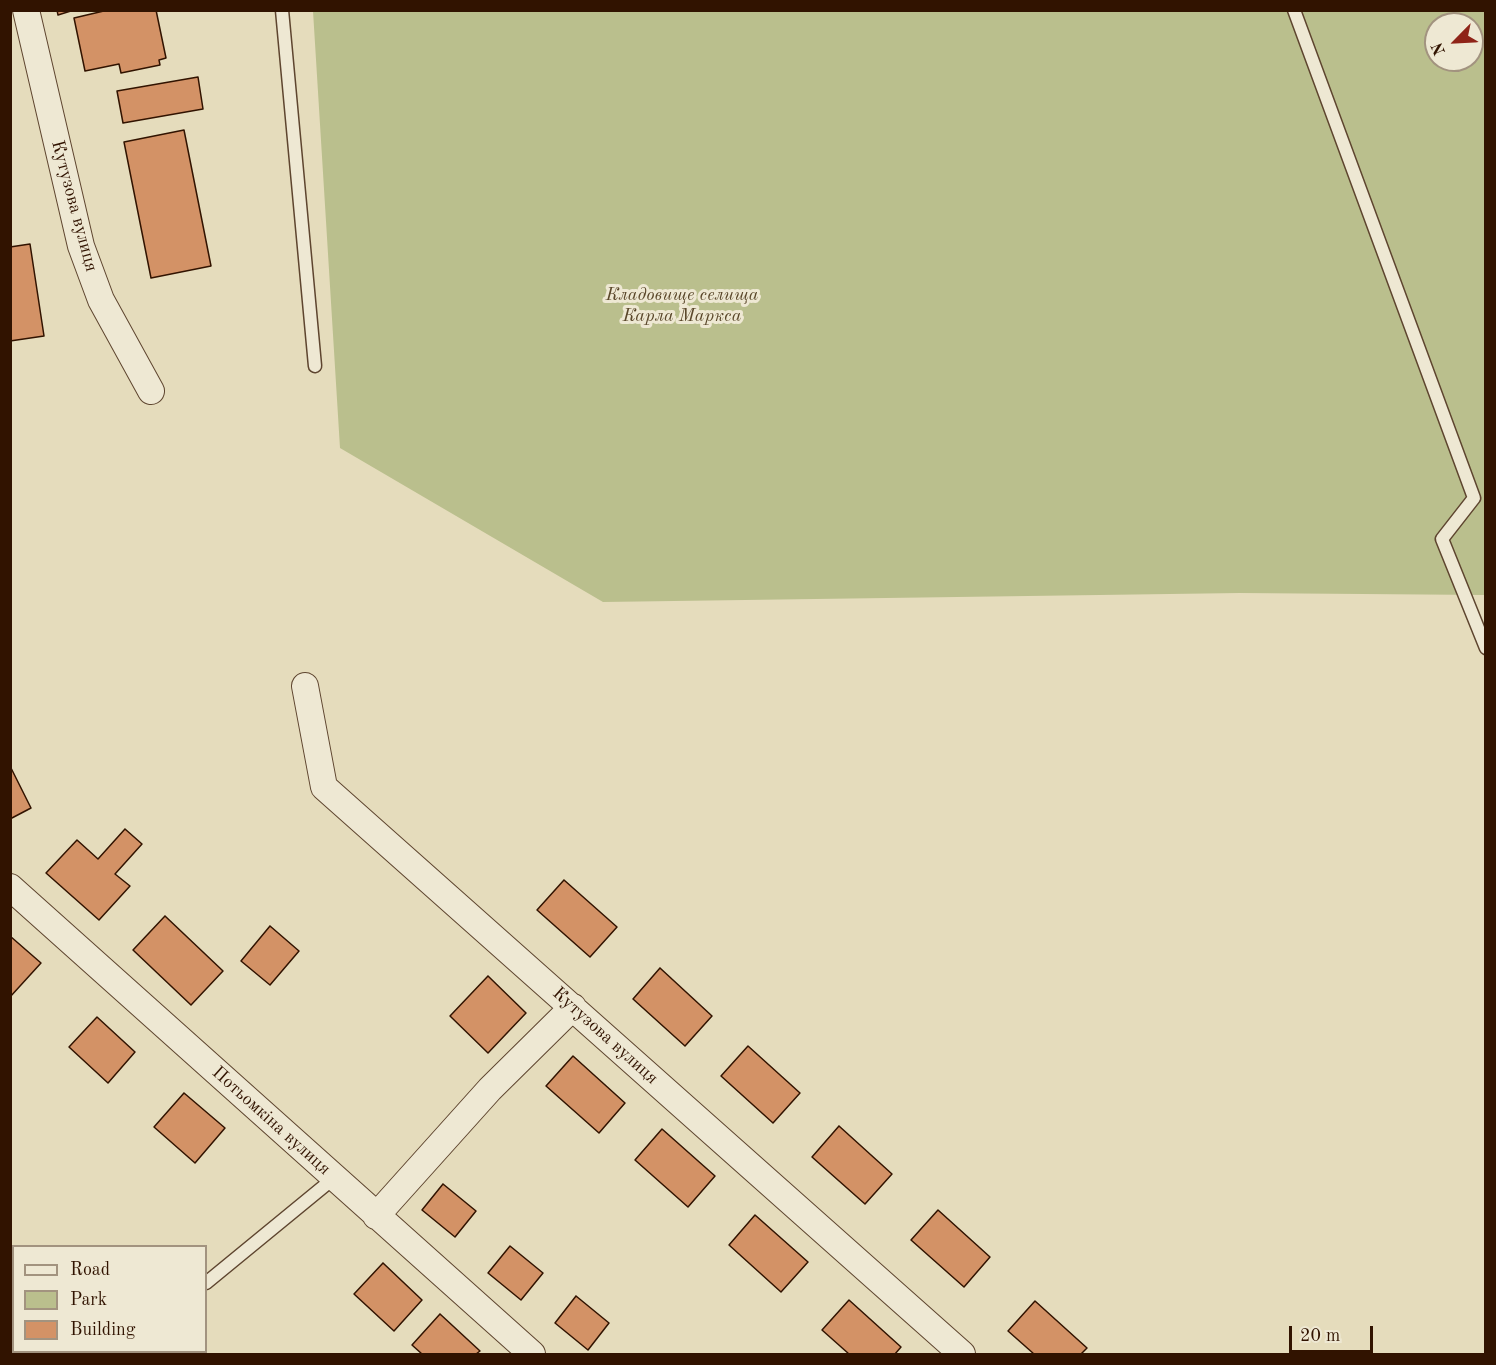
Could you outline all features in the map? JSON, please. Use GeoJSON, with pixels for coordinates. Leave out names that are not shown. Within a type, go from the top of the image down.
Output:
{"type":"FeatureCollection","features":[{"type":"Feature","properties":{"kind":"street","name":"Кутузова вулиця"},"geometry":{"type":"LineString","coordinates":[[26,10],[81,246],[101,300],[151,391]]}},
{"type":"Feature","properties":{"kind":"street","name":"Кутузова вулиця"},"geometry":{"type":"LineString","coordinates":[[305,686],[324,787],[962,1354]]}},
{"type":"Feature","properties":{"kind":"street","name":"Потьомкіна вулиця"},"geometry":{"type":"LineString","coordinates":[[10,887],[532,1354]]}},
{"type":"Feature","properties":{"kind":"street"},"geometry":{"type":"LineString","coordinates":[[376,1216],[490,1089],[573,1007]]}},
{"type":"Feature","properties":{"kind":"lane"},"geometry":{"type":"LineString","coordinates":[[282,10],[315,366]]}},
{"type":"Feature","properties":{"kind":"lane"},"geometry":{"type":"LineString","coordinates":[[1294,10],[1474,498],[1442,539],[1485,648]]}},
{"type":"Feature","properties":{"kind":"lane"},"geometry":{"type":"LineString","coordinates":[[207,1282],[334,1178]]}},
{"type":"Feature","properties":{"kind":"green space","name":"Кладовище селища Карла Маркса"},"geometry":{"type":"Polygon","coordinates":[[[313,11],[1485,11],[1485,595],[1240,593],[603,602],[340,448],[313,11]]]}},
{"type":"Feature","properties":{"kind":"building"},"geometry":{"type":"Polygon","coordinates":[[[57,10],[74,10],[58,15],[57,10]]]}},
{"type":"Feature","properties":{"kind":"building"},"geometry":{"type":"Polygon","coordinates":[[[108,10],[156,10],[166,58],[159,60],[160,65],[121,73],[119,64],[85,71],[74,18],[108,10]]]}},
{"type":"Feature","properties":{"kind":"building"},"geometry":{"type":"Polygon","coordinates":[[[198,77],[203,109],[123,123],[117,91],[198,77]]]}},
{"type":"Feature","properties":{"kind":"building"},"geometry":{"type":"Polygon","coordinates":[[[184,130],[211,266],[151,278],[124,142],[184,130]]]}},
{"type":"Feature","properties":{"kind":"building"},"geometry":{"type":"Polygon","coordinates":[[[30,244],[44,336],[10,341],[10,247],[30,244]]]}},
{"type":"Feature","properties":{"kind":"building"},"geometry":{"type":"Polygon","coordinates":[[[10,766],[31,808],[10,819],[10,766]]]}},
{"type":"Feature","properties":{"kind":"building"},"geometry":{"type":"Polygon","coordinates":[[[125,829],[142,844],[115,874],[130,886],[99,920],[46,873],[77,840],[98,859],[125,829]]]}},
{"type":"Feature","properties":{"kind":"building"},"geometry":{"type":"Polygon","coordinates":[[[564,880],[617,927],[590,957],[537,910],[564,880]]]}},
{"type":"Feature","properties":{"kind":"building"},"geometry":{"type":"Polygon","coordinates":[[[165,916],[223,971],[191,1005],[133,950],[165,916]]]}},
{"type":"Feature","properties":{"kind":"building"},"geometry":{"type":"Polygon","coordinates":[[[270,926],[299,951],[270,985],[241,961],[270,926]]]}},
{"type":"Feature","properties":{"kind":"building"},"geometry":{"type":"Polygon","coordinates":[[[10,936],[41,963],[10,997],[10,936]]]}},
{"type":"Feature","properties":{"kind":"building"},"geometry":{"type":"Polygon","coordinates":[[[660,968],[712,1016],[685,1046],[633,999],[660,968]]]}},
{"type":"Feature","properties":{"kind":"building"},"geometry":{"type":"Polygon","coordinates":[[[488,976],[526,1013],[488,1053],[450,1016],[488,976]]]}},
{"type":"Feature","properties":{"kind":"building"},"geometry":{"type":"Polygon","coordinates":[[[97,1017],[135,1052],[108,1083],[69,1047],[97,1017]]]}},
{"type":"Feature","properties":{"kind":"building"},"geometry":{"type":"Polygon","coordinates":[[[748,1046],[800,1093],[773,1123],[721,1076],[748,1046]]]}},
{"type":"Feature","properties":{"kind":"building"},"geometry":{"type":"Polygon","coordinates":[[[573,1056],[625,1103],[599,1133],[546,1086],[573,1056]]]}},
{"type":"Feature","properties":{"kind":"building"},"geometry":{"type":"Polygon","coordinates":[[[184,1093],[225,1128],[195,1163],[154,1127],[184,1093]]]}},
{"type":"Feature","properties":{"kind":"building"},"geometry":{"type":"Polygon","coordinates":[[[839,1126],[892,1174],[865,1204],[812,1157],[839,1126]]]}},
{"type":"Feature","properties":{"kind":"building"},"geometry":{"type":"Polygon","coordinates":[[[662,1129],[715,1176],[688,1207],[635,1160],[662,1129]]]}},
{"type":"Feature","properties":{"kind":"building"},"geometry":{"type":"Polygon","coordinates":[[[443,1184],[476,1211],[455,1237],[422,1210],[443,1184]]]}},
{"type":"Feature","properties":{"kind":"building"},"geometry":{"type":"Polygon","coordinates":[[[938,1210],[990,1257],[964,1287],[911,1240],[938,1210]]]}},
{"type":"Feature","properties":{"kind":"building"},"geometry":{"type":"Polygon","coordinates":[[[755,1215],[808,1262],[781,1292],[729,1245],[755,1215]]]}},
{"type":"Feature","properties":{"kind":"building"},"geometry":{"type":"Polygon","coordinates":[[[510,1246],[543,1273],[521,1300],[488,1273],[510,1246]]]}},
{"type":"Feature","properties":{"kind":"building"},"geometry":{"type":"Polygon","coordinates":[[[383,1263],[422,1300],[394,1331],[354,1294],[383,1263]]]}},
{"type":"Feature","properties":{"kind":"building"},"geometry":{"type":"Polygon","coordinates":[[[576,1296],[609,1323],[588,1350],[555,1323],[576,1296]]]}},
{"type":"Feature","properties":{"kind":"building"},"geometry":{"type":"Polygon","coordinates":[[[849,1300],[901,1347],[895,1354],[849,1354],[822,1330],[849,1300]]]}},
{"type":"Feature","properties":{"kind":"building"},"geometry":{"type":"Polygon","coordinates":[[[1035,1301],[1087,1348],[1081,1354],[1034,1354],[1008,1331],[1035,1301]]]}},
{"type":"Feature","properties":{"kind":"building"},"geometry":{"type":"Polygon","coordinates":[[[440,1314],[480,1351],[476,1354],[422,1354],[412,1345],[440,1314]]]}}]}
